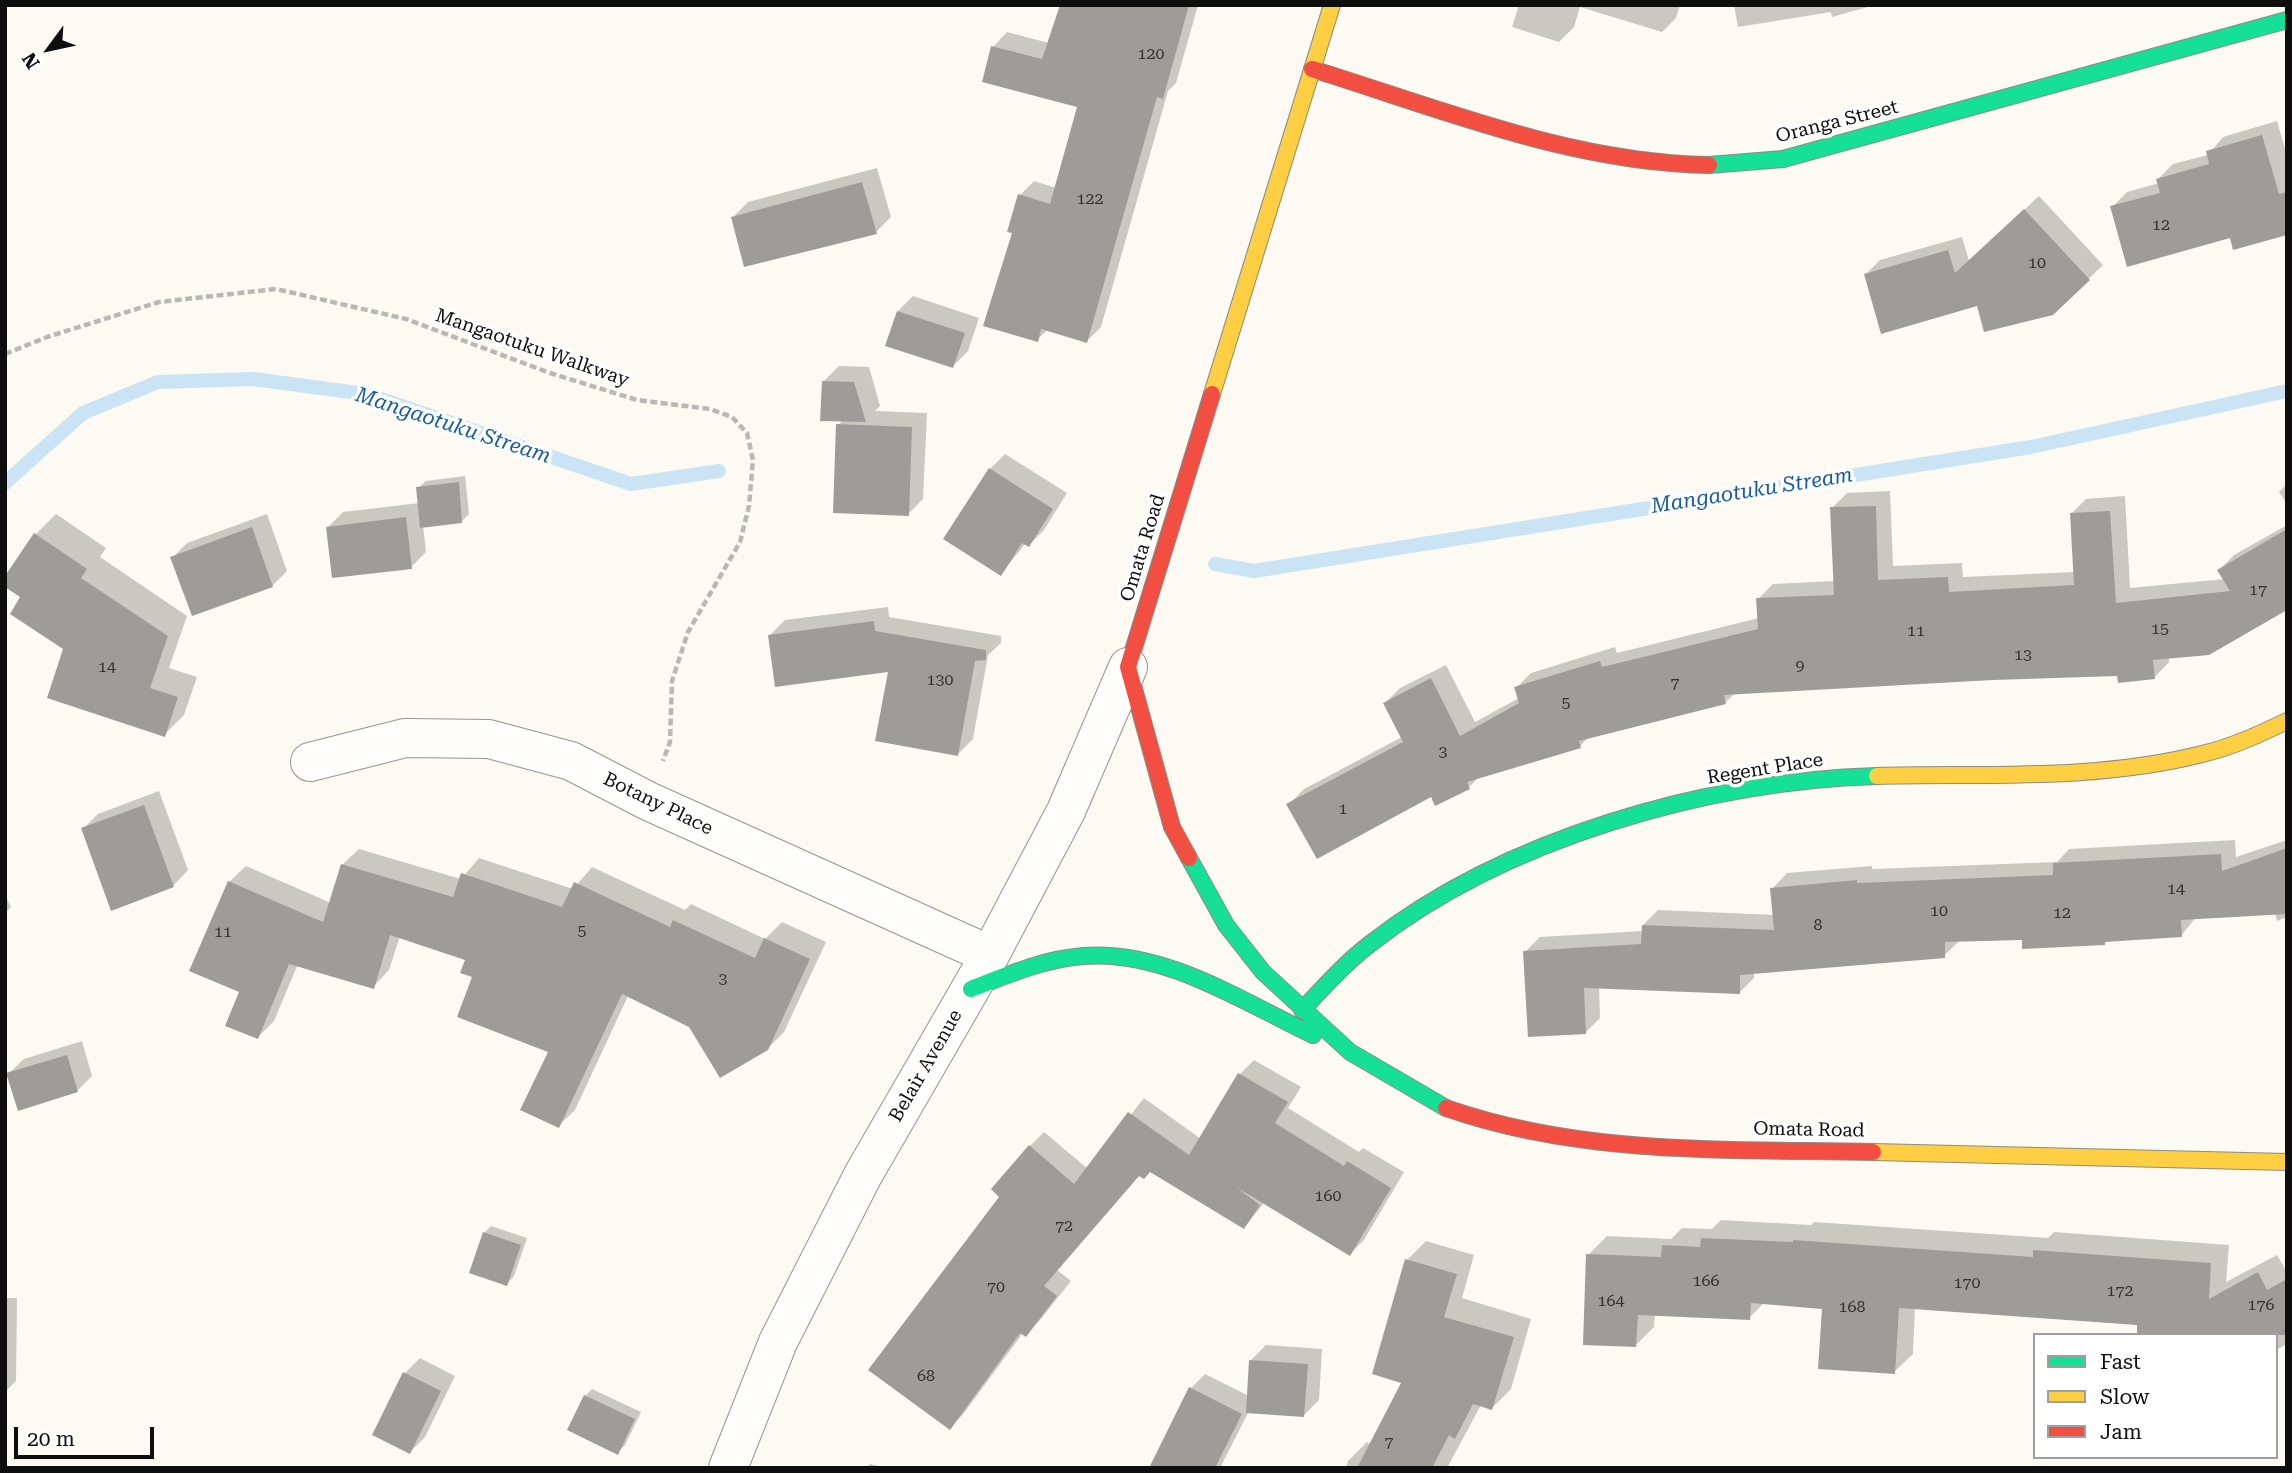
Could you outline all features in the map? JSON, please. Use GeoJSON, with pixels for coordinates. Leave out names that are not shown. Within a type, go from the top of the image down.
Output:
{"type":"FeatureCollection","features":[{"type":"Feature","properties":{"kind":"main road","name":"Omata Road"},"geometry":{"type":"LineString","coordinates":[[1332,5],[1128,667],[1172,827],[1226,925],[1263,972],[1350,1052]]}},
{"type":"Feature","properties":{"kind":"main road","name":"Oranga Street"},"geometry":{"type":"LineString","coordinates":[[1312,69],[1555,145],[1629,160],[1707,165],[1783,159],[2287,20]]}},
{"type":"Feature","properties":{"kind":"main road","name":"Regent Place"},"geometry":{"type":"LineString","coordinates":[[1302,1010],[1377,939],[1435,901],[1507,863],[1609,824],[1703,800],[1818,780],[2119,769],[2203,754],[2287,721]]}},
{"type":"Feature","properties":{"kind":"main road","name":"Omata Road"},"geometry":{"type":"LineString","coordinates":[[971,989],[1025,968],[1099,955],[1149,964],[1191,979],[1350,1052],[1437,1105],[1497,1126],[1569,1140],[1646,1147],[2287,1162]]}},
{"type":"Feature","properties":{"kind":"street","name":"Belair Avenue"},"geometry":{"type":"LineString","coordinates":[[728,1468],[778,1342],[845,1211],[990,955],[1066,811],[1128,667]]}},
{"type":"Feature","properties":{"kind":"street","name":"Botany Place"},"geometry":{"type":"LineString","coordinates":[[310,762],[405,738],[489,739],[571,761],[648,800],[990,955]]}},
{"type":"Feature","properties":{"kind":"path","name":"Mangaotuku Walkway"},"geometry":{"type":"LineString","coordinates":[[5,354],[47,337],[159,302],[276,289],[406,319],[550,373],[637,400],[710,409],[732,417],[747,433],[753,460],[749,506],[740,542],[688,632],[672,681],[670,742],[648,800]]}},
{"type":"Feature","properties":{"kind":"building"},"geometry":{"type":"Polygon","coordinates":[[[1060,5],[1189,5],[1163,99],[1157,97],[1087,343],[1041,329],[1038,342],[983,326],[1012,233],[1007,232],[1018,194],[1050,204],[1077,107],[982,82],[991,46],[1042,59],[1060,5]]]}},
{"type":"Feature","properties":{"kind":"building"},"geometry":{"type":"Polygon","coordinates":[[[2262,135],[2279,194],[2287,192],[2287,235],[2233,250],[2230,238],[2127,267],[2110,206],[2160,193],[2156,179],[2209,164],[2206,151],[2262,135]]]}},
{"type":"Feature","properties":{"kind":"building"},"geometry":{"type":"Polygon","coordinates":[[[862,182],[877,234],[744,267],[731,217],[862,182]]]}},
{"type":"Feature","properties":{"kind":"building"},"geometry":{"type":"Polygon","coordinates":[[[2024,209],[2090,280],[2053,315],[1984,332],[1977,306],[1881,334],[1864,274],[1948,250],[1955,273],[2024,209]]]}},
{"type":"Feature","properties":{"kind":"building"},"geometry":{"type":"Polygon","coordinates":[[[897,311],[965,333],[953,368],[885,346],[897,311]]]}},
{"type":"Feature","properties":{"kind":"building"},"geometry":{"type":"Polygon","coordinates":[[[822,381],[854,382],[866,422],[820,421],[822,381]]]}},
{"type":"Feature","properties":{"kind":"building"},"geometry":{"type":"Polygon","coordinates":[[[836,424],[912,427],[909,516],[833,513],[836,424]]]}},
{"type":"Feature","properties":{"kind":"building"},"geometry":{"type":"Polygon","coordinates":[[[989,468],[1053,509],[1029,547],[1022,543],[1001,576],[943,539],[989,468]]]}},
{"type":"Feature","properties":{"kind":"building"},"geometry":{"type":"Polygon","coordinates":[[[459,482],[462,523],[420,528],[416,487],[459,482]]]}},
{"type":"Feature","properties":{"kind":"building"},"geometry":{"type":"Polygon","coordinates":[[[1876,506],[1878,580],[1948,577],[1949,592],[2074,585],[2070,513],[2110,511],[2116,603],[2230,591],[2217,570],[2287,529],[2287,610],[2209,655],[2153,660],[2155,679],[2118,683],[2117,676],[1993,680],[1724,695],[1726,704],[1579,741],[1581,748],[1467,782],[1470,789],[1435,806],[1431,797],[1317,859],[1286,804],[1403,742],[1383,703],[1431,678],[1460,736],[1519,703],[1514,687],[1600,661],[1602,667],[1758,629],[1756,598],[1834,595],[1830,507],[1876,506]]]}},
{"type":"Feature","properties":{"kind":"building"},"geometry":{"type":"Polygon","coordinates":[[[406,517],[412,569],[332,578],[326,527],[406,517]]]}},
{"type":"Feature","properties":{"kind":"building"},"geometry":{"type":"Polygon","coordinates":[[[252,527],[273,587],[192,616],[170,557],[252,527]]]}},
{"type":"Feature","properties":{"kind":"building"},"geometry":{"type":"Polygon","coordinates":[[[34,533],[87,569],[81,578],[168,636],[150,688],[178,697],[165,737],[47,698],[63,649],[10,614],[20,597],[5,587],[5,576],[34,533]]]}},
{"type":"Feature","properties":{"kind":"building"},"geometry":{"type":"Polygon","coordinates":[[[874,621],[875,631],[986,650],[986,660],[975,661],[958,756],[875,741],[888,672],[775,687],[768,635],[874,621]]]}},
{"type":"Feature","properties":{"kind":"building"},"geometry":{"type":"Polygon","coordinates":[[[144,805],[174,887],[111,911],[81,828],[144,805]]]}},
{"type":"Feature","properties":{"kind":"building"},"geometry":{"type":"Polygon","coordinates":[[[2287,848],[2287,914],[2181,920],[2182,937],[2105,942],[2105,945],[2022,949],[2022,940],[1945,942],[1945,958],[1740,975],[1740,994],[1584,988],[1586,1034],[1528,1037],[1523,951],[1641,944],[1642,925],[1774,930],[1770,888],[1857,880],[1857,883],[2053,875],[2053,863],[2221,854],[2222,871],[2287,848]]]}},
{"type":"Feature","properties":{"kind":"building"},"geometry":{"type":"Polygon","coordinates":[[[341,864],[453,897],[461,873],[562,907],[574,882],[670,927],[673,920],[755,958],[764,938],[810,959],[768,1050],[720,1078],[689,1027],[622,994],[559,1128],[520,1110],[548,1052],[457,1017],[472,977],[460,973],[465,960],[390,935],[374,989],[289,964],[258,1039],[225,1026],[239,992],[189,971],[228,881],[323,922],[341,864]]]}},
{"type":"Feature","properties":{"kind":"building"},"geometry":{"type":"Polygon","coordinates":[[[67,1055],[78,1092],[18,1111],[6,1073],[67,1055]]]}},
{"type":"Feature","properties":{"kind":"building"},"geometry":{"type":"Polygon","coordinates":[[[1238,1073],[1288,1102],[1275,1123],[1344,1166],[1347,1161],[1391,1188],[1350,1256],[1236,1187],[1260,1205],[1244,1229],[1150,1172],[1144,1179],[1139,1176],[1044,1286],[1057,1296],[1026,1337],[1020,1333],[950,1430],[868,1370],[999,1197],[991,1189],[1029,1145],[1074,1184],[1128,1112],[1189,1155],[1238,1073]]]}},
{"type":"Feature","properties":{"kind":"building"},"geometry":{"type":"Polygon","coordinates":[[[483,1232],[521,1245],[507,1286],[469,1273],[483,1232]]]}},
{"type":"Feature","properties":{"kind":"building"},"geometry":{"type":"Polygon","coordinates":[[[1701,1238],[1793,1240],[2033,1257],[2033,1250],[2211,1263],[2209,1299],[2258,1272],[2267,1290],[2287,1279],[2287,1335],[2137,1333],[2137,1325],[1899,1308],[1895,1374],[1818,1369],[1822,1309],[1751,1303],[1750,1320],[1638,1315],[1636,1347],[1583,1345],[1586,1254],[1661,1257],[1662,1245],[1700,1247],[1701,1238]]]}},
{"type":"Feature","properties":{"kind":"building"},"geometry":{"type":"Polygon","coordinates":[[[1405,1259],[1457,1274],[1444,1317],[1514,1337],[1492,1410],[1473,1404],[1455,1439],[1449,1435],[1432,1468],[1357,1468],[1401,1383],[1372,1374],[1405,1259]]]}},
{"type":"Feature","properties":{"kind":"building"},"geometry":{"type":"Polygon","coordinates":[[[1249,1360],[1308,1364],[1304,1417],[1246,1413],[1249,1360]]]}},
{"type":"Feature","properties":{"kind":"building"},"geometry":{"type":"Polygon","coordinates":[[[403,1372],[441,1391],[410,1454],[372,1435],[403,1372]]]}},
{"type":"Feature","properties":{"kind":"building"},"geometry":{"type":"Polygon","coordinates":[[[1189,1387],[1242,1414],[1215,1468],[1149,1468],[1189,1387]]]}},
{"type":"Feature","properties":{"kind":"building"},"geometry":{"type":"Polygon","coordinates":[[[584,1395],[635,1419],[618,1455],[567,1430],[584,1395]]]}},
{"type":"Feature","properties":{"kind":"waterway","name":"Mangaotuku Stream"},"geometry":{"type":"LineString","coordinates":[[5,483],[83,413],[158,382],[253,379],[366,394],[631,484],[719,471]]}},
{"type":"Feature","properties":{"kind":"waterway","name":"Mangaotuku Stream"},"geometry":{"type":"LineString","coordinates":[[1215,564],[1254,571],[2031,447],[2287,391]]}},
{"type":"Feature","properties":{"kind":"traffic: fast"},"geometry":{"type":"LineString","coordinates":[[1709,165],[1783,159],[2287,20]]}},
{"type":"Feature","properties":{"kind":"traffic: fast"},"geometry":{"type":"LineString","coordinates":[[1302,1010],[1361,951],[1424,907],[1482,874],[1545,846],[1611,822],[1678,803],[1745,789],[1812,780],[1877,776]]}},
{"type":"Feature","properties":{"kind":"traffic: fast"},"geometry":{"type":"LineString","coordinates":[[1189,858],[1226,925],[1263,972],[1350,1052],[1446,1108]]}},
{"type":"Feature","properties":{"kind":"traffic: fast"},"geometry":{"type":"LineString","coordinates":[[971,989],[1054,960],[1113,956],[1173,969],[1231,994],[1313,1035]]}},
{"type":"Feature","properties":{"kind":"traffic: slow"},"geometry":{"type":"LineString","coordinates":[[1212,394],[1332,5]]}},
{"type":"Feature","properties":{"kind":"traffic: slow"},"geometry":{"type":"LineString","coordinates":[[1877,776],[2040,774],[2162,763],[2246,740],[2287,721]]}},
{"type":"Feature","properties":{"kind":"traffic: slow"},"geometry":{"type":"LineString","coordinates":[[1873,1152],[2287,1162]]}},
{"type":"Feature","properties":{"kind":"traffic: jam"},"geometry":{"type":"LineString","coordinates":[[1312,69],[1458,116],[1557,144],[1607,155],[1709,165]]}},
{"type":"Feature","properties":{"kind":"traffic: jam"},"geometry":{"type":"LineString","coordinates":[[1189,858],[1172,827],[1128,667],[1212,394]]}},
{"type":"Feature","properties":{"kind":"traffic: jam"},"geometry":{"type":"LineString","coordinates":[[1446,1108],[1498,1124],[1603,1142],[1657,1147],[1873,1152]]}}]}
